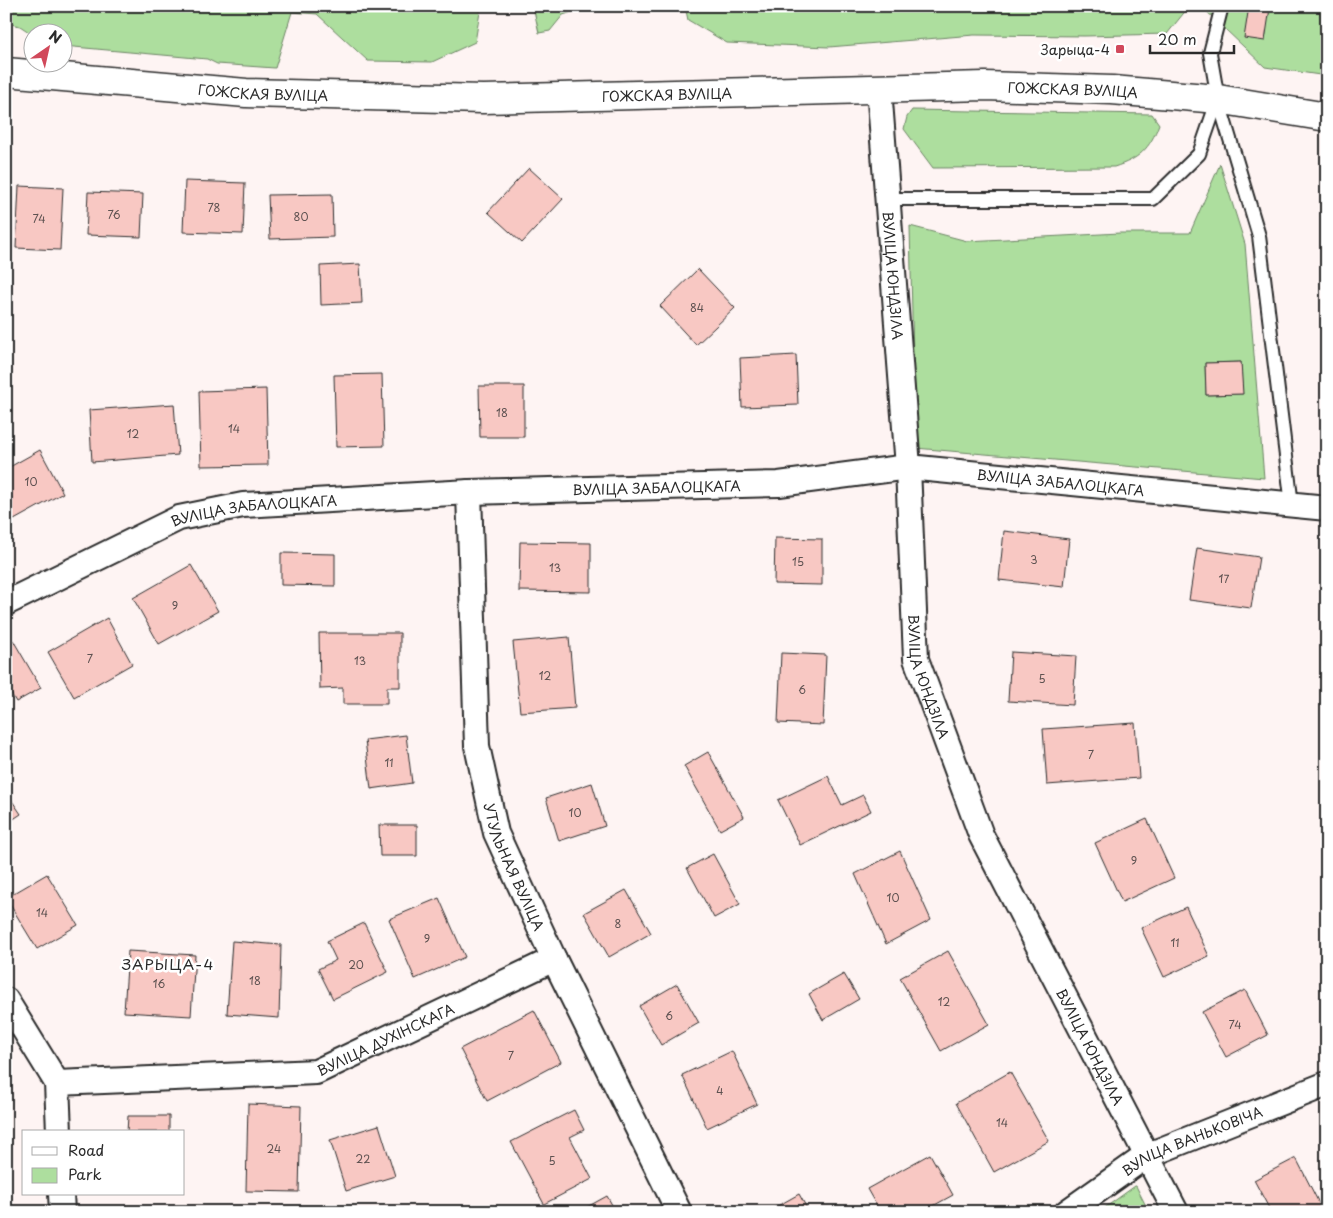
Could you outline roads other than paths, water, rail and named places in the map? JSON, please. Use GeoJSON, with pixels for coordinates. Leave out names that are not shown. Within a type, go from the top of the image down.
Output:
{"type":"FeatureCollection","features":[{"type":"Feature","properties":{"kind":"street","name":"ГОЖСКАЯ ВУЛІЦА"},"geometry":{"type":"LineString","coordinates":[[6,72],[246,93],[483,99],[985,86],[1112,90],[1218,100],[1327,117]]}},
{"type":"Feature","properties":{"kind":"street","name":"ВУЛІЦА ЮНДЗІЛА"},"geometry":{"type":"LineString","coordinates":[[879,88],[908,467],[916,659],[982,835],[1176,1212]]}},
{"type":"Feature","properties":{"kind":"street","name":"ВУЛІЦА ЗАБАЛОЦКАГА"},"geometry":{"type":"LineString","coordinates":[[6,603],[179,518],[244,505],[469,492],[778,484],[908,467],[1327,508]]}},
{"type":"Feature","properties":{"kind":"street","name":"УТУЛЬНАЯ ВУЛІЦА"},"geometry":{"type":"LineString","coordinates":[[469,492],[477,746],[496,833],[554,959],[679,1212]]}},
{"type":"Feature","properties":{"kind":"street","name":"ВУЛІЦА ДУХІНСКАГА"},"geometry":{"type":"LineString","coordinates":[[57,1082],[316,1072],[554,959]]}},
{"type":"Feature","properties":{"kind":"street"},"geometry":{"type":"LineString","coordinates":[[6,1000],[57,1082],[59,1130]]}},
{"type":"Feature","properties":{"kind":"street","name":"ВУЛІЦА ВАНЬКОВІЧА"},"geometry":{"type":"LineString","coordinates":[[1067,1212],[1146,1156],[1327,1084]]}},
{"type":"Feature","properties":{"kind":"street"},"geometry":{"type":"LineString","coordinates":[[61,1196],[62,1212]]}},
{"type":"Feature","properties":{"kind":"lane"},"geometry":{"type":"LineString","coordinates":[[1222,6],[1210,53],[1218,100],[1259,236],[1292,504]]}},
{"type":"Feature","properties":{"kind":"lane"},"geometry":{"type":"LineString","coordinates":[[888,199],[1153,199],[1199,154],[1218,100]]}},
{"type":"Feature","properties":{"kind":"place","name":"Зарыца-4"},"geometry":{"type":"Point","coordinates":[1120,49]}},
{"type":"Feature","properties":{"kind":"district","name":"ЗАРЫЦА-4"},"geometry":{"type":"Point","coordinates":[168,963]}}]}
